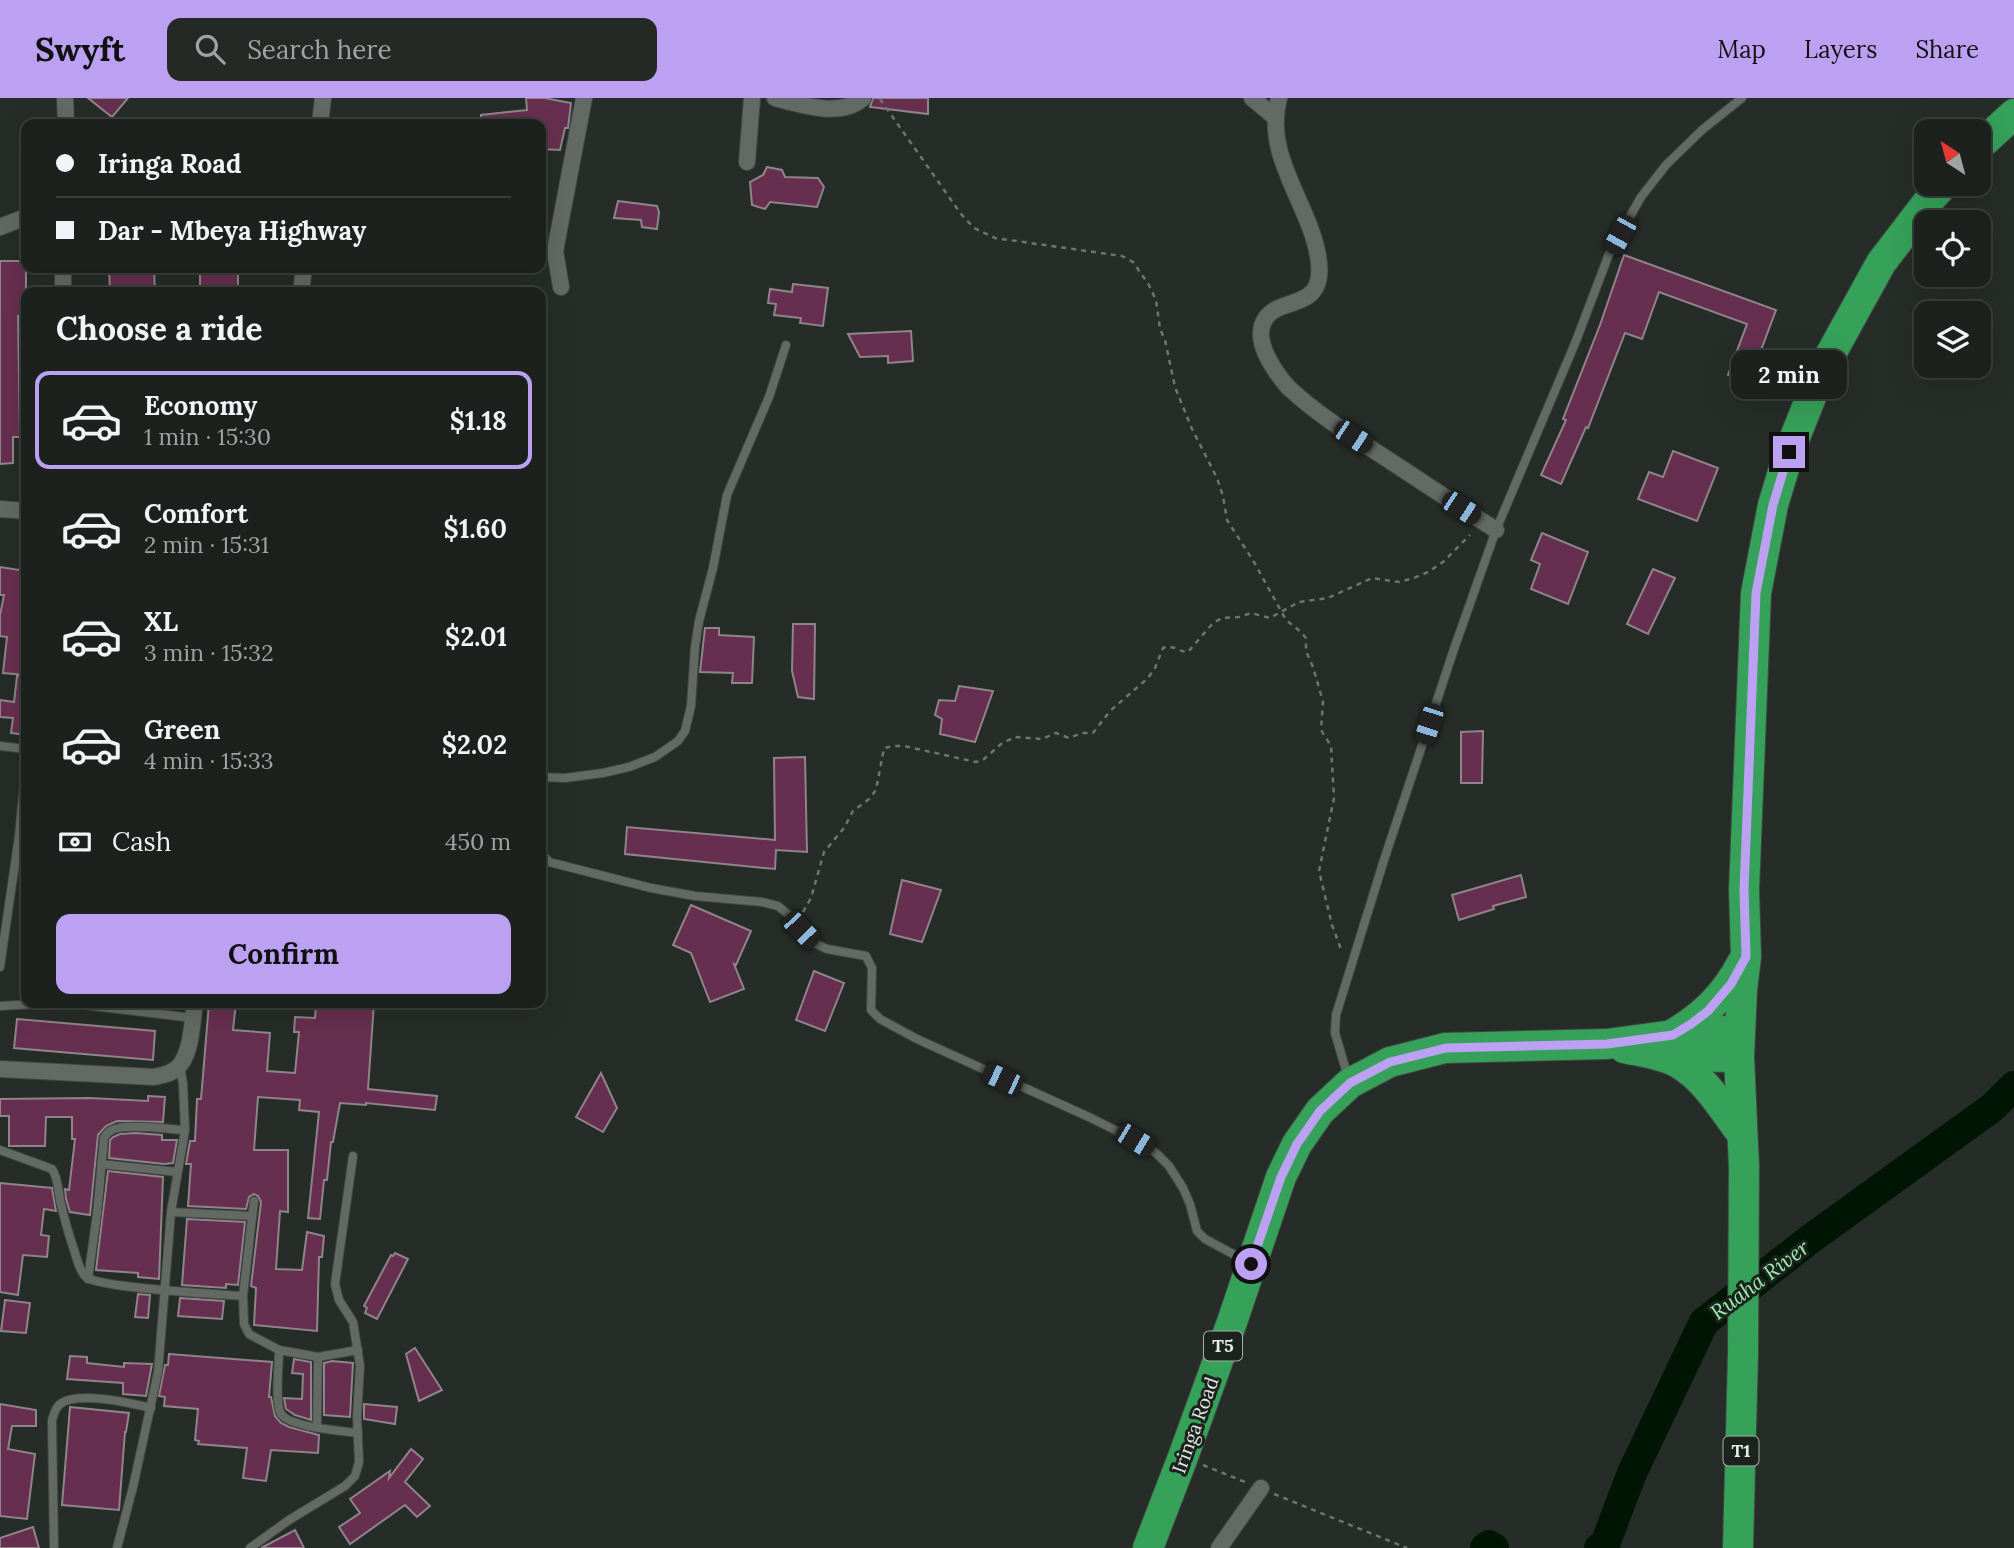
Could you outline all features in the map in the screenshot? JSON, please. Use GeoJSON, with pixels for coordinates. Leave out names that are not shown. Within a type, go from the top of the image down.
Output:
{"type":"FeatureCollection","features":[{"type":"Feature","properties":{"kind":"highway"},"geometry":{"type":"LineString","coordinates":[[1992,134],[2014,114]]}},
{"type":"Feature","properties":{"kind":"highway","name":"T1"},"geometry":{"type":"LineString","coordinates":[[1738,1548],[1744,1167],[1739,1043],[1746,957],[1744,890],[1756,593],[1773,505],[1789,452],[1822,370],[1881,263],[1933,196]]}},
{"type":"Feature","properties":{"kind":"highway"},"geometry":{"type":"LineString","coordinates":[[1741,1133],[1721,1104],[1692,1073],[1676,1062],[1665,1045],[1708,1011],[1731,984],[1746,957]]}},
{"type":"Feature","properties":{"kind":"highway","name":"T5"},"geometry":{"type":"LineString","coordinates":[[1350,1083],[1390,1062],[1446,1048],[1739,1043]]}},
{"type":"Feature","properties":{"kind":"highway","name":"Iringa Road"},"geometry":{"type":"LineString","coordinates":[[1148,1548],[1184,1457],[1281,1177],[1297,1144],[1320,1111],[1350,1083]]}},
{"type":"Feature","properties":{"kind":"street"},"geometry":{"type":"LineString","coordinates":[[65,98],[66,119]]}},
{"type":"Feature","properties":{"kind":"street"},"geometry":{"type":"LineString","coordinates":[[321,119],[323,98]]}},
{"type":"Feature","properties":{"kind":"street"},"geometry":{"type":"LineString","coordinates":[[561,287],[555,251],[584,98]]}},
{"type":"Feature","properties":{"kind":"street"},"geometry":{"type":"LineString","coordinates":[[747,162],[752,98]]}},
{"type":"Feature","properties":{"kind":"street"},"geometry":{"type":"LineString","coordinates":[[775,98],[798,104],[836,108],[856,104],[863,98]]}},
{"type":"Feature","properties":{"kind":"street"},"geometry":{"type":"LineString","coordinates":[[1252,98],[1276,118]]}},
{"type":"Feature","properties":{"kind":"street"},"geometry":{"type":"LineString","coordinates":[[1279,98],[1276,118],[1278,141],[1318,253],[1320,269],[1319,284],[1314,292],[1305,299],[1285,305],[1269,315],[1262,326],[1264,348],[1273,368],[1289,387],[1332,422],[1489,526]]}},
{"type":"Feature","properties":{"kind":"street"},"geometry":{"type":"LineString","coordinates":[[0,227],[21,218]]}},
{"type":"Feature","properties":{"kind":"street"},"geometry":{"type":"LineString","coordinates":[[0,509],[21,511]]}},
{"type":"Feature","properties":{"kind":"street"},"geometry":{"type":"LineString","coordinates":[[0,1069],[155,1077],[166,1074],[180,1066],[187,1051],[194,1010]]}},
{"type":"Feature","properties":{"kind":"street"},"geometry":{"type":"LineString","coordinates":[[1219,1548],[1241,1513],[1261,1489]]}},
{"type":"Feature","properties":{"kind":"lane"},"geometry":{"type":"LineString","coordinates":[[1350,1083],[1335,1033],[1336,1015],[1454,649],[1489,526],[1562,376],[1609,254],[1641,197],[1666,165],[1702,130],[1742,98]]}},
{"type":"Feature","properties":{"kind":"lane"},"geometry":{"type":"LineString","coordinates":[[546,777],[565,778],[629,768],[655,757],[685,732],[691,706],[699,621],[713,568],[727,495],[769,397],[786,345]]}},
{"type":"Feature","properties":{"kind":"lane"},"geometry":{"type":"LineString","coordinates":[[0,746],[21,748]]}},
{"type":"Feature","properties":{"kind":"lane"},"geometry":{"type":"LineString","coordinates":[[0,967],[21,848]]}},
{"type":"Feature","properties":{"kind":"lane"},"geometry":{"type":"LineString","coordinates":[[546,858],[549,862],[651,888],[778,906],[812,942],[827,949],[866,956],[872,968],[871,1010],[880,1019],[940,1050],[1091,1118],[1156,1153],[1169,1166],[1182,1188],[1190,1204],[1197,1231],[1205,1239],[1251,1264]]}},
{"type":"Feature","properties":{"kind":"lane"},"geometry":{"type":"LineString","coordinates":[[0,1006],[21,1005]]}},
{"type":"Feature","properties":{"kind":"lane"},"geometry":{"type":"LineString","coordinates":[[155,1008],[194,1010]]}},
{"type":"Feature","properties":{"kind":"lane"},"geometry":{"type":"LineString","coordinates":[[117,1548],[158,1372],[170,1212],[185,1130],[180,1066]]}},
{"type":"Feature","properties":{"kind":"lane"},"geometry":{"type":"LineString","coordinates":[[88,1279],[104,1138],[114,1129],[132,1127],[185,1130]]}},
{"type":"Feature","properties":{"kind":"lane"},"geometry":{"type":"LineString","coordinates":[[0,1150],[52,1169],[75,1255],[88,1279],[243,1296]]}},
{"type":"Feature","properties":{"kind":"lane"},"geometry":{"type":"LineString","coordinates":[[250,1548],[289,1520],[345,1486],[355,1476],[359,1462],[358,1350],[353,1322],[339,1300],[335,1284],[353,1156]]}},
{"type":"Feature","properties":{"kind":"lane"},"geometry":{"type":"LineString","coordinates":[[101,1164],[177,1172]]}},
{"type":"Feature","properties":{"kind":"lane"},"geometry":{"type":"LineString","coordinates":[[254,1201],[243,1296],[244,1324],[249,1335],[279,1350],[318,1357],[358,1350]]}},
{"type":"Feature","properties":{"kind":"lane"},"geometry":{"type":"LineString","coordinates":[[170,1212],[252,1216]]}},
{"type":"Feature","properties":{"kind":"lane"},"geometry":{"type":"LineString","coordinates":[[279,1350],[280,1412],[283,1418],[289,1422],[358,1433]]}},
{"type":"Feature","properties":{"kind":"lane"},"geometry":{"type":"LineString","coordinates":[[317,1427],[318,1357]]}},
{"type":"Feature","properties":{"kind":"lane"},"geometry":{"type":"LineString","coordinates":[[54,1548],[54,1411],[61,1403],[99,1398],[151,1408]]}},
{"type":"Feature","properties":{"kind":"path"},"geometry":{"type":"LineString","coordinates":[[879,98],[961,214],[974,228],[995,238],[1122,256],[1133,262],[1149,285],[1156,300],[1160,330],[1165,340],[1175,387],[1217,478],[1227,520],[1286,620],[1306,638],[1307,651],[1323,702],[1320,727],[1331,747],[1334,798],[1319,871],[1332,925],[1350,971]]}},
{"type":"Feature","properties":{"kind":"path"},"geometry":{"type":"LineString","coordinates":[[795,923],[811,898],[824,852],[844,828],[853,811],[876,790],[881,758],[887,746],[904,746],[976,762],[984,759],[1000,744],[1015,737],[1042,739],[1056,733],[1069,738],[1082,733],[1093,733],[1110,711],[1148,678],[1163,648],[1177,647],[1185,653],[1188,652],[1213,623],[1222,618],[1251,613],[1270,618],[1299,602],[1328,598],[1372,578],[1399,582],[1421,575],[1443,562],[1489,526]]}},
{"type":"Feature","properties":{"kind":"path"},"geometry":{"type":"LineString","coordinates":[[1184,1457],[1406,1547]]}},
{"type":"Feature","properties":{"kind":"building"},"geometry":{"type":"Polygon","coordinates":[[[88,98],[128,98],[112,117],[88,98]]]}},
{"type":"Feature","properties":{"kind":"building"},"geometry":{"type":"Polygon","coordinates":[[[526,98],[571,103],[568,128],[565,128],[560,150],[546,149],[546,119],[481,119],[481,115],[527,110],[526,98]]]}},
{"type":"Feature","properties":{"kind":"building"},"geometry":{"type":"Polygon","coordinates":[[[873,98],[928,98],[928,114],[870,107],[873,98]]]}},
{"type":"Feature","properties":{"kind":"building"},"geometry":{"type":"Polygon","coordinates":[[[767,167],[782,170],[785,177],[818,178],[824,187],[817,207],[770,202],[765,209],[752,205],[750,182],[763,175],[767,167]]]}},
{"type":"Feature","properties":{"kind":"building"},"geometry":{"type":"Polygon","coordinates":[[[618,201],[657,206],[657,229],[642,227],[641,220],[614,218],[618,201]]]}},
{"type":"Feature","properties":{"kind":"building"},"geometry":{"type":"Polygon","coordinates":[[[1624,255],[1776,310],[1749,382],[1728,375],[1747,324],[1659,292],[1642,339],[1625,333],[1588,428],[1586,427],[1561,484],[1541,475],[1566,420],[1563,419],[1624,255]]]}},
{"type":"Feature","properties":{"kind":"building"},"geometry":{"type":"Polygon","coordinates":[[[0,261],[21,261],[21,273],[26,273],[26,287],[21,287],[21,316],[18,316],[20,437],[13,437],[13,463],[0,464],[0,261]]]}},
{"type":"Feature","properties":{"kind":"building"},"geometry":{"type":"Polygon","coordinates":[[[109,273],[154,273],[155,287],[110,287],[109,273]]]}},
{"type":"Feature","properties":{"kind":"building"},"geometry":{"type":"Polygon","coordinates":[[[200,273],[238,273],[238,287],[200,287],[200,273]]]}},
{"type":"Feature","properties":{"kind":"building"},"geometry":{"type":"Polygon","coordinates":[[[793,284],[828,288],[823,326],[800,323],[801,318],[774,315],[776,304],[768,303],[770,289],[792,292],[793,284]]]}},
{"type":"Feature","properties":{"kind":"building"},"geometry":{"type":"Polygon","coordinates":[[[911,331],[913,361],[888,363],[888,356],[860,357],[848,334],[911,331]]]}},
{"type":"Feature","properties":{"kind":"building"},"geometry":{"type":"Polygon","coordinates":[[[1673,451],[1718,468],[1697,521],[1638,499],[1649,472],[1663,477],[1673,451]]]}},
{"type":"Feature","properties":{"kind":"building"},"geometry":{"type":"Polygon","coordinates":[[[1542,533],[1588,552],[1568,604],[1531,589],[1540,564],[1531,560],[1542,533]]]}},
{"type":"Feature","properties":{"kind":"building"},"geometry":{"type":"Polygon","coordinates":[[[0,567],[21,570],[21,675],[3,673],[7,637],[0,636],[4,595],[0,595],[0,567]]]}},
{"type":"Feature","properties":{"kind":"building"},"geometry":{"type":"Polygon","coordinates":[[[1653,569],[1675,578],[1648,634],[1627,624],[1653,569]]]}},
{"type":"Feature","properties":{"kind":"building"},"geometry":{"type":"Polygon","coordinates":[[[793,624],[815,624],[814,699],[798,697],[792,671],[793,624]]]}},
{"type":"Feature","properties":{"kind":"building"},"geometry":{"type":"Polygon","coordinates":[[[705,628],[719,628],[719,635],[754,637],[752,683],[732,683],[733,673],[700,672],[705,628]]]}},
{"type":"Feature","properties":{"kind":"building"},"geometry":{"type":"Polygon","coordinates":[[[17,676],[21,676],[21,734],[11,733],[13,718],[0,717],[0,700],[14,702],[17,676]]]}},
{"type":"Feature","properties":{"kind":"building"},"geometry":{"type":"Polygon","coordinates":[[[959,686],[993,691],[975,742],[940,734],[942,719],[935,715],[939,700],[955,701],[959,686]]]}},
{"type":"Feature","properties":{"kind":"building"},"geometry":{"type":"Polygon","coordinates":[[[1483,731],[1482,783],[1461,783],[1461,732],[1483,731]]]}},
{"type":"Feature","properties":{"kind":"building"},"geometry":{"type":"Polygon","coordinates":[[[805,757],[807,852],[776,850],[775,869],[625,854],[627,827],[775,840],[774,758],[805,757]]]}},
{"type":"Feature","properties":{"kind":"building"},"geometry":{"type":"Polygon","coordinates":[[[1521,875],[1526,897],[1493,906],[1494,909],[1459,920],[1452,895],[1521,875]]]}},
{"type":"Feature","properties":{"kind":"building"},"geometry":{"type":"Polygon","coordinates":[[[902,880],[941,890],[922,942],[890,934],[902,880]]]}},
{"type":"Feature","properties":{"kind":"building"},"geometry":{"type":"Polygon","coordinates":[[[691,905],[751,931],[736,965],[734,964],[744,989],[710,1002],[691,953],[673,945],[691,905]]]}},
{"type":"Feature","properties":{"kind":"building"},"geometry":{"type":"Polygon","coordinates":[[[814,971],[844,983],[825,1031],[796,1020],[814,971]]]}},
{"type":"Feature","properties":{"kind":"building"},"geometry":{"type":"Polygon","coordinates":[[[209,1008],[235,1008],[233,1030],[270,1033],[267,1071],[295,1073],[299,1032],[294,1032],[295,1017],[315,1018],[316,1008],[374,1008],[368,1089],[437,1096],[435,1110],[340,1103],[331,1142],[327,1180],[324,1180],[320,1219],[308,1218],[319,1112],[299,1110],[300,1100],[258,1097],[254,1150],[288,1150],[288,1212],[280,1211],[276,1269],[302,1270],[307,1232],[324,1236],[322,1257],[319,1257],[317,1331],[254,1325],[256,1288],[251,1286],[261,1202],[258,1196],[254,1194],[249,1197],[246,1209],[188,1206],[191,1164],[186,1164],[190,1141],[195,1141],[197,1099],[201,1099],[209,1008]]]}},
{"type":"Feature","properties":{"kind":"building"},"geometry":{"type":"Polygon","coordinates":[[[17,1019],[155,1031],[153,1060],[14,1048],[17,1019]]]}},
{"type":"Feature","properties":{"kind":"building"},"geometry":{"type":"Polygon","coordinates":[[[601,1073],[617,1108],[603,1132],[576,1117],[601,1073]]]}},
{"type":"Feature","properties":{"kind":"building"},"geometry":{"type":"Polygon","coordinates":[[[148,1096],[165,1097],[163,1122],[117,1121],[106,1126],[98,1135],[90,1215],[70,1212],[66,1199],[65,1189],[69,1190],[75,1139],[72,1139],[72,1117],[46,1117],[45,1146],[9,1146],[9,1116],[0,1116],[0,1099],[90,1098],[148,1101],[148,1096]]]}},
{"type":"Feature","properties":{"kind":"building"},"geometry":{"type":"Polygon","coordinates":[[[136,1133],[162,1135],[162,1140],[177,1140],[173,1163],[109,1158],[110,1140],[113,1137],[136,1133]]]}},
{"type":"Feature","properties":{"kind":"building"},"geometry":{"type":"Polygon","coordinates":[[[108,1171],[163,1177],[159,1279],[138,1277],[138,1273],[96,1270],[108,1171]]]}},
{"type":"Feature","properties":{"kind":"building"},"geometry":{"type":"Polygon","coordinates":[[[0,1183],[52,1188],[56,1211],[44,1209],[41,1235],[49,1236],[47,1257],[23,1255],[18,1295],[0,1292],[0,1183]]]}},
{"type":"Feature","properties":{"kind":"building"},"geometry":{"type":"Polygon","coordinates":[[[187,1219],[245,1222],[238,1285],[226,1284],[226,1288],[182,1285],[187,1219]]]}},
{"type":"Feature","properties":{"kind":"building"},"geometry":{"type":"Polygon","coordinates":[[[395,1253],[408,1259],[377,1319],[365,1313],[367,1308],[364,1306],[391,1255],[395,1253]]]}},
{"type":"Feature","properties":{"kind":"building"},"geometry":{"type":"Polygon","coordinates":[[[138,1294],[150,1295],[148,1318],[135,1317],[138,1294]]]}},
{"type":"Feature","properties":{"kind":"building"},"geometry":{"type":"Polygon","coordinates":[[[180,1298],[224,1301],[222,1319],[178,1316],[180,1298]]]}},
{"type":"Feature","properties":{"kind":"building"},"geometry":{"type":"Polygon","coordinates":[[[5,1300],[30,1303],[26,1333],[1,1331],[5,1300]]]}},
{"type":"Feature","properties":{"kind":"building"},"geometry":{"type":"Polygon","coordinates":[[[415,1348],[442,1390],[419,1401],[406,1354],[415,1348]]]}},
{"type":"Feature","properties":{"kind":"building"},"geometry":{"type":"Polygon","coordinates":[[[169,1354],[272,1362],[269,1397],[275,1416],[289,1427],[319,1435],[318,1453],[271,1450],[266,1481],[243,1478],[247,1448],[198,1444],[199,1441],[195,1440],[198,1409],[164,1406],[165,1397],[159,1396],[169,1354]]]}},
{"type":"Feature","properties":{"kind":"building"},"geometry":{"type":"Polygon","coordinates":[[[70,1356],[87,1357],[87,1363],[124,1367],[124,1363],[152,1364],[146,1396],[123,1394],[123,1383],[67,1379],[70,1356]]]}},
{"type":"Feature","properties":{"kind":"building"},"geometry":{"type":"Polygon","coordinates":[[[294,1359],[311,1362],[311,1420],[286,1409],[284,1398],[302,1399],[303,1374],[292,1373],[294,1359]]]}},
{"type":"Feature","properties":{"kind":"building"},"geometry":{"type":"Polygon","coordinates":[[[324,1363],[353,1363],[350,1417],[324,1415],[324,1363]]]}},
{"type":"Feature","properties":{"kind":"building"},"geometry":{"type":"Polygon","coordinates":[[[0,1404],[36,1410],[36,1426],[12,1426],[8,1449],[35,1454],[27,1519],[0,1516],[0,1404]]]}},
{"type":"Feature","properties":{"kind":"building"},"geometry":{"type":"Polygon","coordinates":[[[364,1404],[397,1407],[395,1424],[364,1419],[364,1404]]]}},
{"type":"Feature","properties":{"kind":"building"},"geometry":{"type":"Polygon","coordinates":[[[70,1407],[129,1413],[119,1510],[62,1505],[70,1407]]]}},
{"type":"Feature","properties":{"kind":"building"},"geometry":{"type":"Polygon","coordinates":[[[411,1449],[423,1459],[405,1482],[430,1506],[417,1517],[405,1505],[350,1544],[339,1527],[360,1513],[350,1499],[390,1471],[389,1478],[411,1449]]]}},
{"type":"Feature","properties":{"kind":"building"},"geometry":{"type":"Polygon","coordinates":[[[33,1527],[39,1548],[0,1548],[0,1538],[33,1527]]]}},
{"type":"Feature","properties":{"kind":"building"},"geometry":{"type":"Polygon","coordinates":[[[295,1530],[304,1548],[261,1548],[263,1547],[295,1530]]]}},
{"type":"Feature","properties":{"kind":"waterway","name":"Ruaha River"},"geometry":{"type":"LineString","coordinates":[[1599,1548],[1605,1544],[1632,1473],[1704,1322],[1809,1240],[1993,1107],[2014,1086]]}},
{"type":"Feature","properties":{"kind":"waterway","name":"Ruaha River"},"geometry":{"type":"LineString","coordinates":[[1485,1548],[1489,1545],[1494,1548]]}},
{"type":"Feature","properties":{"kind":"route"},"geometry":{"type":"LineString","coordinates":[[1251,1264],[1281,1177],[1297,1144],[1320,1111],[1350,1083],[1390,1062],[1446,1048],[1607,1044],[1673,1035],[1708,1011],[1731,984],[1746,957],[1744,890],[1756,593],[1773,505],[1789,452]]}}]}
